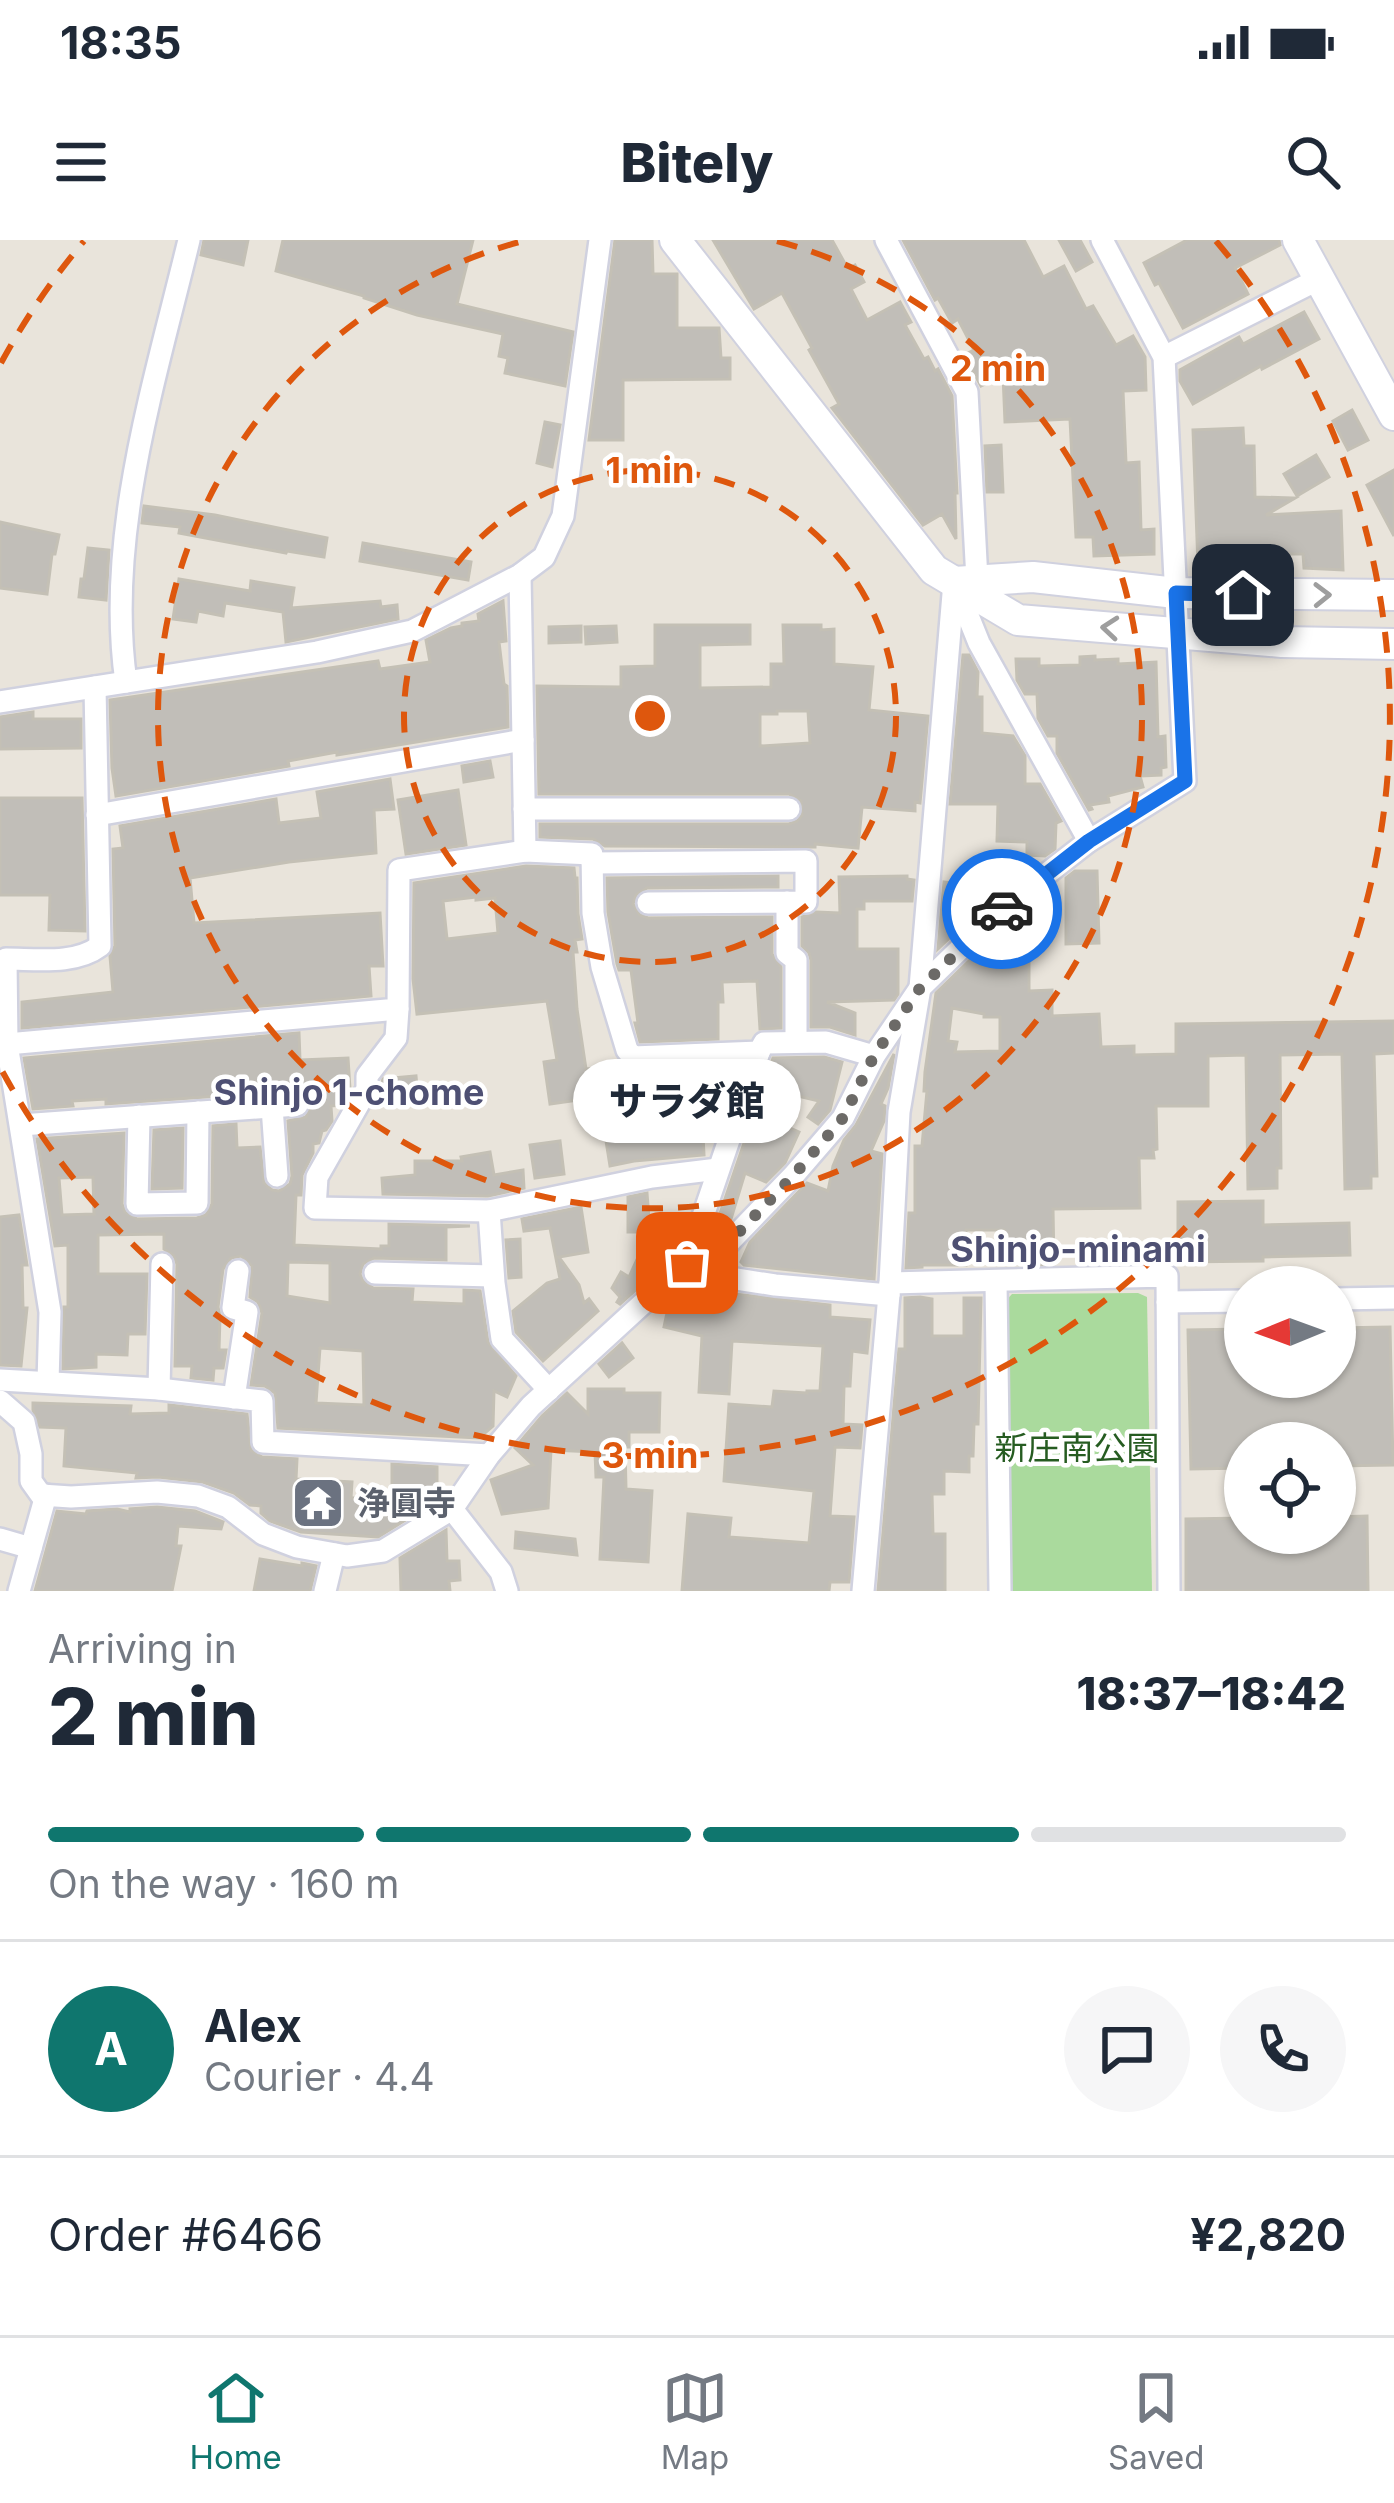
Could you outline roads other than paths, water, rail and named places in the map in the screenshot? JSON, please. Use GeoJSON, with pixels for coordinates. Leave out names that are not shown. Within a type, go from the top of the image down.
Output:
{"type":"FeatureCollection","features":[{"type":"Feature","properties":{"kind":"street"},"geometry":{"type":"LineString","coordinates":[[126,682],[120,631],[124,547],[145,423],[189,240]]}},
{"type":"Feature","properties":{"kind":"street"},"geometry":{"type":"LineString","coordinates":[[0,702],[317,652],[412,631],[520,575],[544,557],[563,516],[600,240]]}},
{"type":"Feature","properties":{"kind":"street"},"geometry":{"type":"LineString","coordinates":[[675,240],[934,570],[965,581],[1018,620],[1282,642],[1394,644]]}},
{"type":"Feature","properties":{"kind":"street"},"geometry":{"type":"LineString","coordinates":[[863,1591],[899,1112],[920,988],[965,581],[968,392],[886,240]]}},
{"type":"Feature","properties":{"kind":"street"},"geometry":{"type":"LineString","coordinates":[[0,1401],[24,1422],[31,1480],[41,1495],[157,1492],[198,1496],[229,1507],[263,1534],[298,1547],[347,1556],[383,1551],[452,1509],[531,1406],[692,1262],[716,1256],[843,1118],[874,1056],[920,988],[1000,910],[1089,841],[1185,781],[1164,357],[1102,240]]}},
{"type":"Feature","properties":{"kind":"street"},"geometry":{"type":"LineString","coordinates":[[1298,240],[1394,416]]}},
{"type":"Feature","properties":{"kind":"street"},"geometry":{"type":"LineString","coordinates":[[1164,357],[1319,279]]}},
{"type":"Feature","properties":{"kind":"street"},"geometry":{"type":"LineString","coordinates":[[520,575],[525,851]]}},
{"type":"Feature","properties":{"kind":"street"},"geometry":{"type":"LineString","coordinates":[[965,581],[1033,578],[1176,593],[1394,595]]}},
{"type":"Feature","properties":{"kind":"street"},"geometry":{"type":"LineString","coordinates":[[965,581],[979,643],[1089,841]]}},
{"type":"Feature","properties":{"kind":"street"},"geometry":{"type":"LineString","coordinates":[[48,1382],[50,1312],[7,1044],[6,959],[89,955],[100,946],[95,687]]}},
{"type":"Feature","properties":{"kind":"street"},"geometry":{"type":"LineString","coordinates":[[97,815],[523,740]]}},
{"type":"Feature","properties":{"kind":"street"},"geometry":{"type":"LineString","coordinates":[[524,808],[789,809]]}},
{"type":"Feature","properties":{"kind":"street"},"geometry":{"type":"LineString","coordinates":[[718,1169],[489,1211],[315,1208],[317,1177],[367,1088],[367,1076],[396,1038],[399,870],[525,851],[592,854],[593,913],[602,967],[626,1050],[633,1057],[759,1052]]}},
{"type":"Feature","properties":{"kind":"street"},"geometry":{"type":"LineString","coordinates":[[592,862],[806,861],[806,902],[648,903]]}},
{"type":"Feature","properties":{"kind":"street"},"geometry":{"type":"LineString","coordinates":[[787,902],[787,953],[796,960],[796,1042]]}},
{"type":"Feature","properties":{"kind":"street"},"geometry":{"type":"LineString","coordinates":[[7,1044],[398,1009]]}},
{"type":"Feature","properties":{"kind":"street"},"geometry":{"type":"LineString","coordinates":[[692,1262],[718,1169],[764,1043],[826,1042],[874,1056]]}},
{"type":"Feature","properties":{"kind":"street"},"geometry":{"type":"LineString","coordinates":[[21,1125],[297,1105]]}},
{"type":"Feature","properties":{"kind":"street"},"geometry":{"type":"LineString","coordinates":[[272,1107],[277,1176]]}},
{"type":"Feature","properties":{"kind":"street"},"geometry":{"type":"LineString","coordinates":[[140,1117],[137,1204],[197,1203],[198,1112]]}},
{"type":"Feature","properties":{"kind":"street"},"geometry":{"type":"LineString","coordinates":[[489,1211],[502,1339],[550,1390]]}},
{"type":"Feature","properties":{"kind":"street"},"geometry":{"type":"LineString","coordinates":[[692,1262],[716,1276],[775,1286],[889,1289],[1167,1276],[1168,1591]]}},
{"type":"Feature","properties":{"kind":"street"},"geometry":{"type":"LineString","coordinates":[[159,1389],[162,1264]]}},
{"type":"Feature","properties":{"kind":"street"},"geometry":{"type":"LineString","coordinates":[[234,1398],[247,1312],[233,1308],[238,1271]]}},
{"type":"Feature","properties":{"kind":"street"},"geometry":{"type":"LineString","coordinates":[[375,1273],[493,1276]]}},
{"type":"Feature","properties":{"kind":"street"},"geometry":{"type":"LineString","coordinates":[[996,1282],[1000,1591]]}},
{"type":"Feature","properties":{"kind":"street"},"geometry":{"type":"LineString","coordinates":[[1356,1299],[1394,1298]]}},
{"type":"Feature","properties":{"kind":"street"},"geometry":{"type":"LineString","coordinates":[[1167,1302],[1224,1301]]}},
{"type":"Feature","properties":{"kind":"street"},"geometry":{"type":"LineString","coordinates":[[0,1381],[159,1389],[262,1401],[263,1442],[490,1455]]}},
{"type":"Feature","properties":{"kind":"street"},"geometry":{"type":"LineString","coordinates":[[19,1591],[46,1495]]}},
{"type":"Feature","properties":{"kind":"street"},"geometry":{"type":"LineString","coordinates":[[452,1509],[501,1572],[507,1591]]}},
{"type":"Feature","properties":{"kind":"street"},"geometry":{"type":"LineString","coordinates":[[0,1539],[31,1548]]}},
{"type":"Feature","properties":{"kind":"street"},"geometry":{"type":"LineString","coordinates":[[326,1591],[334,1554]]}},
{"type":"Feature","properties":{"kind":"place","name":"サラダ館"},"geometry":{"type":"Point","coordinates":[687,1263]}},
{"type":"Feature","properties":{"kind":"place","name":"浄圓寺"},"geometry":{"type":"Point","coordinates":[318,1503]}},
{"type":"Feature","properties":{"kind":"district","name":"Shinjo 1-chome"},"geometry":{"type":"Point","coordinates":[349,1092]}},
{"type":"Feature","properties":{"kind":"district","name":"Shinjo-minami"},"geometry":{"type":"Point","coordinates":[1078,1249]}},
{"type":"Feature","properties":{"kind":"park label","name":"新庄南公園"},"geometry":{"type":"Point","coordinates":[1077,1448]}}]}
